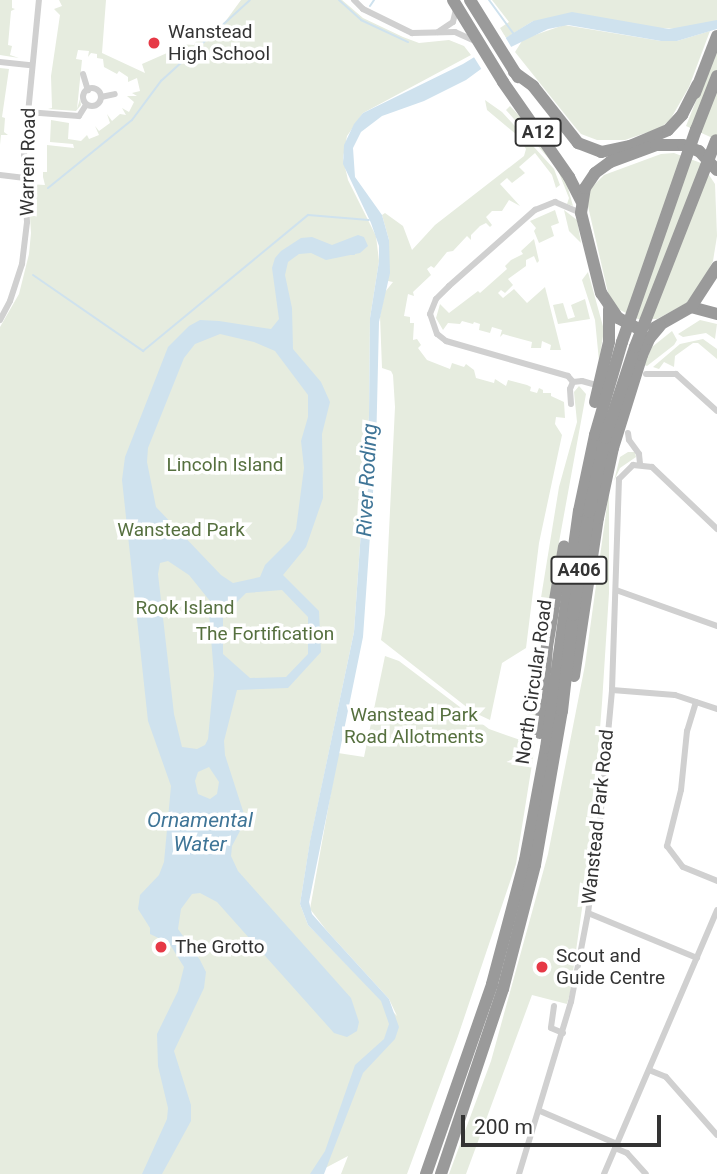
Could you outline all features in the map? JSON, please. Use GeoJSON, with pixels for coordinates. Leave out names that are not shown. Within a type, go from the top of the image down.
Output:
{"type":"FeatureCollection","features":[{"type":"Feature","properties":{"kind":"highway","name":"A12"},"geometry":{"type":"LineString","coordinates":[[470,0],[514,72],[575,150],[588,158],[610,162]]}},
{"type":"Feature","properties":{"kind":"highway","name":"A12"},"geometry":{"type":"LineString","coordinates":[[454,3],[554,154],[581,207],[600,293],[609,309]]}},
{"type":"Feature","properties":{"kind":"highway"},"geometry":{"type":"LineString","coordinates":[[656,145],[684,121],[717,36]]}},
{"type":"Feature","properties":{"kind":"highway"},"geometry":{"type":"LineString","coordinates":[[514,72],[533,86],[578,143],[601,152],[630,146],[668,130],[682,115],[697,85]]}},
{"type":"Feature","properties":{"kind":"highway","name":"North Circular Road"},"geometry":{"type":"LineString","coordinates":[[441,1174],[503,989],[549,797],[587,525],[605,438],[629,345],[696,130],[717,76]]}},
{"type":"Feature","properties":{"kind":"highway","name":"North Circular Road"},"geometry":{"type":"LineString","coordinates":[[426,1174],[492,984],[525,860],[539,788],[579,511],[594,435],[629,345],[717,139]]}},
{"type":"Feature","properties":{"kind":"highway"},"geometry":{"type":"LineString","coordinates":[[581,207],[591,177],[610,162],[656,145],[683,145],[699,150],[717,170]]}},
{"type":"Feature","properties":{"kind":"highway"},"geometry":{"type":"LineString","coordinates":[[609,309],[631,327],[649,330],[660,326],[691,307],[717,267]]}},
{"type":"Feature","properties":{"kind":"highway"},"geometry":{"type":"LineString","coordinates":[[691,307],[717,314]]}},
{"type":"Feature","properties":{"kind":"highway","name":"A406"},"geometry":{"type":"LineString","coordinates":[[539,788],[539,746],[547,647],[569,514],[609,342],[609,309]]}},
{"type":"Feature","properties":{"kind":"highway","name":"A406"},"geometry":{"type":"LineString","coordinates":[[549,797],[569,708],[598,518],[613,448],[642,355],[649,339],[660,326]]}},
{"type":"Feature","properties":{"kind":"street","name":"Warren Road"},"geometry":{"type":"LineString","coordinates":[[1,315],[22,264],[27,222],[23,178],[27,112],[39,0]]}},
{"type":"Feature","properties":{"kind":"street"},"geometry":{"type":"LineString","coordinates":[[354,0],[363,9],[412,33],[460,32],[481,46]]}},
{"type":"Feature","properties":{"kind":"street"},"geometry":{"type":"LineString","coordinates":[[433,34],[451,24],[454,3]]}},
{"type":"Feature","properties":{"kind":"street"},"geometry":{"type":"LineString","coordinates":[[0,62],[32,65]]}},
{"type":"Feature","properties":{"kind":"street"},"geometry":{"type":"LineString","coordinates":[[83,74],[88,90]]}},
{"type":"Feature","properties":{"kind":"street"},"geometry":{"type":"LineString","coordinates":[[86,104],[83,97],[88,90]]}},
{"type":"Feature","properties":{"kind":"street"},"geometry":{"type":"LineString","coordinates":[[88,90],[96,90],[101,97]]}},
{"type":"Feature","properties":{"kind":"street"},"geometry":{"type":"LineString","coordinates":[[101,97],[115,94]]}},
{"type":"Feature","properties":{"kind":"street"},"geometry":{"type":"LineString","coordinates":[[86,104],[98,104],[101,97]]}},
{"type":"Feature","properties":{"kind":"street"},"geometry":{"type":"LineString","coordinates":[[27,112],[79,116],[86,104]]}},
{"type":"Feature","properties":{"kind":"street"},"geometry":{"type":"LineString","coordinates":[[0,175],[23,178]]}},
{"type":"Feature","properties":{"kind":"street"},"geometry":{"type":"LineString","coordinates":[[573,382],[568,376],[446,341],[438,334],[430,314],[436,299],[449,286],[536,210],[555,202],[581,207]]}},
{"type":"Feature","properties":{"kind":"street"},"geometry":{"type":"LineString","coordinates":[[646,374],[676,374],[717,411]]}},
{"type":"Feature","properties":{"kind":"street"},"geometry":{"type":"LineString","coordinates":[[573,382],[582,381],[599,386]]}},
{"type":"Feature","properties":{"kind":"street"},"geometry":{"type":"LineString","coordinates":[[572,404],[570,389],[573,382]]}},
{"type":"Feature","properties":{"kind":"street"},"geometry":{"type":"LineString","coordinates":[[628,433],[629,440],[639,454],[640,464],[652,467],[717,529]]}},
{"type":"Feature","properties":{"kind":"street","name":"Wanstead Park Road"},"geometry":{"type":"LineString","coordinates":[[519,1174],[563,1033],[588,913],[612,690],[619,478],[628,468],[640,464]]}},
{"type":"Feature","properties":{"kind":"street"},"geometry":{"type":"LineString","coordinates":[[616,590],[717,626]]}},
{"type":"Feature","properties":{"kind":"street"},"geometry":{"type":"LineString","coordinates":[[612,690],[675,695],[717,709]]}},
{"type":"Feature","properties":{"kind":"street"},"geometry":{"type":"LineString","coordinates":[[696,702],[687,731],[681,790],[667,846],[683,867],[717,881]]}},
{"type":"Feature","properties":{"kind":"street"},"geometry":{"type":"LineString","coordinates":[[604,1174],[714,924],[717,910]]}},
{"type":"Feature","properties":{"kind":"street"},"geometry":{"type":"LineString","coordinates":[[588,913],[697,958]]}},
{"type":"Feature","properties":{"kind":"street"},"geometry":{"type":"LineString","coordinates":[[554,1006],[551,1028],[563,1033]]}},
{"type":"Feature","properties":{"kind":"street"},"geometry":{"type":"LineString","coordinates":[[649,1070],[666,1077],[717,1135]]}},
{"type":"Feature","properties":{"kind":"street"},"geometry":{"type":"LineString","coordinates":[[540,1111],[616,1146],[627,1153],[646,1174]]}},
{"type":"Feature","properties":{"kind":"green space"},"geometry":{"type":"Polygon","coordinates":[[[0,0],[12,0],[12,8],[15,9],[11,11],[8,45],[12,46],[10,55],[19,58],[0,55],[0,0]]]}},
{"type":"Feature","properties":{"kind":"green space","name":"Wanstead Park"},"geometry":{"type":"Polygon","coordinates":[[[59,0],[106,0],[102,53],[145,73],[142,64],[167,53],[179,44],[194,45],[202,29],[212,32],[222,26],[241,0],[342,0],[363,18],[403,37],[419,43],[449,40],[464,46],[471,55],[363,113],[347,136],[343,158],[348,180],[376,236],[379,261],[370,318],[369,415],[354,632],[310,842],[300,904],[308,925],[397,1016],[389,999],[310,909],[338,753],[364,757],[385,656],[399,661],[489,729],[526,742],[532,653],[559,487],[577,422],[574,392],[579,386],[586,394],[553,575],[533,758],[516,864],[458,1036],[407,1174],[341,1174],[348,1156],[314,1174],[0,1174],[0,327],[19,294],[29,254],[31,233],[28,184],[45,185],[43,172],[47,172],[47,145],[74,148],[73,144],[50,142],[51,120],[69,123],[68,139],[81,141],[87,135],[89,139],[99,135],[95,126],[99,131],[110,123],[107,114],[112,121],[120,114],[126,115],[122,108],[129,112],[134,102],[127,96],[137,96],[132,93],[140,91],[137,78],[128,82],[128,77],[119,71],[117,74],[104,67],[103,59],[97,58],[97,54],[91,53],[88,57],[89,51],[78,50],[76,59],[82,60],[77,109],[80,99],[81,105],[76,111],[48,109],[52,108],[51,76],[60,15],[54,9],[62,6],[59,0]]]}},
{"type":"Feature","properties":{"kind":"green space"},"geometry":{"type":"Polygon","coordinates":[[[492,0],[717,0],[717,22],[678,29],[533,21],[506,38],[500,28],[509,22],[492,0]]]}},
{"type":"Feature","properties":{"kind":"green space"},"geometry":{"type":"Polygon","coordinates":[[[564,25],[661,41],[677,41],[710,31],[689,87],[670,120],[660,128],[625,140],[597,140],[581,134],[515,52],[522,41],[529,37],[564,25]]]}},
{"type":"Feature","properties":{"kind":"green space"},"geometry":{"type":"Polygon","coordinates":[[[717,48],[717,140],[686,126],[717,48]]]}},
{"type":"Feature","properties":{"kind":"green space"},"geometry":{"type":"Polygon","coordinates":[[[0,68],[9,69],[2,117],[5,118],[4,132],[8,135],[1,135],[0,145],[0,68]]]}},
{"type":"Feature","properties":{"kind":"green space"},"geometry":{"type":"Polygon","coordinates":[[[485,100],[502,112],[554,169],[560,185],[556,188],[552,175],[535,153],[519,167],[525,173],[512,183],[507,178],[500,184],[520,206],[509,200],[502,211],[492,211],[486,217],[492,225],[490,227],[486,223],[480,226],[471,235],[471,240],[467,236],[453,251],[447,252],[434,268],[431,266],[427,269],[431,275],[413,292],[414,296],[408,294],[404,316],[410,317],[410,323],[414,323],[413,340],[417,339],[421,345],[418,348],[427,360],[450,369],[452,363],[464,367],[466,364],[474,370],[476,378],[494,383],[495,379],[506,386],[508,380],[527,385],[531,387],[530,391],[537,393],[539,388],[543,393],[551,393],[551,396],[564,402],[565,418],[556,417],[555,424],[562,435],[539,543],[526,648],[502,663],[490,720],[473,712],[381,640],[385,614],[395,407],[393,375],[391,371],[382,368],[380,316],[385,292],[393,282],[388,281],[389,240],[382,215],[385,213],[403,226],[412,250],[435,225],[524,156],[526,149],[517,135],[487,110],[485,100]]]}},
{"type":"Feature","properties":{"kind":"green space"},"geometry":{"type":"Polygon","coordinates":[[[510,106],[526,123],[566,181],[573,206],[567,204],[569,198],[557,168],[506,110],[510,106]]]}},
{"type":"Feature","properties":{"kind":"green space"},"geometry":{"type":"Polygon","coordinates":[[[674,153],[701,163],[715,184],[717,236],[713,261],[697,292],[685,304],[657,319],[638,319],[618,309],[609,297],[587,202],[591,188],[604,175],[661,154],[674,153]]]}},
{"type":"Feature","properties":{"kind":"green space"},"geometry":{"type":"Polygon","coordinates":[[[555,210],[559,223],[551,226],[554,236],[539,243],[534,231],[536,228],[530,221],[555,210]]]}},
{"type":"Feature","properties":{"kind":"green space"},"geometry":{"type":"Polygon","coordinates":[[[564,210],[577,220],[581,243],[569,231],[564,210]]]}},
{"type":"Feature","properties":{"kind":"green space"},"geometry":{"type":"Polygon","coordinates":[[[534,239],[539,261],[537,263],[534,256],[526,260],[526,266],[508,279],[513,285],[505,293],[501,290],[498,293],[503,298],[514,289],[527,303],[545,287],[561,350],[550,350],[551,345],[542,341],[541,348],[531,348],[532,342],[503,334],[500,337],[502,330],[492,327],[490,333],[479,330],[480,324],[474,322],[448,323],[443,330],[436,318],[440,304],[449,313],[478,291],[480,293],[507,269],[505,266],[511,260],[523,254],[521,251],[534,239]]]}},
{"type":"Feature","properties":{"kind":"green space"},"geometry":{"type":"Polygon","coordinates":[[[588,272],[604,330],[599,361],[595,320],[582,280],[588,272]]]}},
{"type":"Feature","properties":{"kind":"green space"},"geometry":{"type":"Polygon","coordinates":[[[585,299],[590,319],[558,324],[553,305],[563,303],[568,319],[575,317],[571,305],[585,299]]]}},
{"type":"Feature","properties":{"kind":"green space"},"geometry":{"type":"Polygon","coordinates":[[[700,320],[717,324],[715,339],[706,333],[683,337],[678,334],[700,320]]]}},
{"type":"Feature","properties":{"kind":"green space"},"geometry":{"type":"Polygon","coordinates":[[[672,331],[677,340],[674,345],[647,366],[644,365],[652,347],[672,331]]]}},
{"type":"Feature","properties":{"kind":"green space"},"geometry":{"type":"Polygon","coordinates":[[[703,339],[717,349],[717,359],[698,343],[693,343],[675,356],[674,367],[664,362],[659,369],[653,367],[680,344],[703,339]]]}},
{"type":"Feature","properties":{"kind":"green space"},"geometry":{"type":"Polygon","coordinates":[[[628,452],[635,452],[636,457],[620,468],[614,481],[620,457],[628,452]]]}},
{"type":"Feature","properties":{"kind":"green space"},"geometry":{"type":"Polygon","coordinates":[[[609,491],[609,593],[591,845],[570,993],[567,1004],[532,995],[466,1174],[449,1174],[491,1061],[548,854],[585,665],[609,491]]]}},
{"type":"Feature","properties":{"kind":"water","name":"River Roding"},"geometry":{"type":"Polygon","coordinates":[[[572,12],[669,29],[717,20],[717,29],[677,41],[661,41],[568,25],[548,29],[511,47],[466,80],[424,101],[382,116],[361,132],[353,148],[355,177],[382,215],[389,240],[390,273],[379,322],[376,449],[363,637],[309,902],[312,914],[389,999],[399,1027],[395,1039],[363,1073],[324,1174],[310,1174],[325,1151],[355,1065],[384,1039],[389,1024],[381,1001],[308,925],[300,904],[310,841],[354,632],[369,415],[370,318],[379,261],[379,246],[371,223],[343,164],[344,145],[354,124],[363,113],[463,64],[533,21],[572,12]]]}},
{"type":"Feature","properties":{"kind":"water","name":"Ornamental Water"},"geometry":{"type":"Polygon","coordinates":[[[358,235],[364,237],[368,246],[360,253],[326,260],[311,253],[299,254],[288,262],[285,275],[292,308],[293,349],[321,382],[330,402],[322,434],[323,498],[306,547],[283,575],[319,611],[321,652],[288,688],[237,690],[224,741],[225,755],[244,814],[241,829],[232,846],[231,856],[238,871],[351,998],[359,1022],[357,1031],[347,1037],[334,1033],[217,902],[200,893],[192,894],[181,909],[178,929],[206,972],[204,988],[174,1051],[191,1105],[191,1121],[162,1174],[142,1174],[167,1119],[168,1108],[158,1066],[157,1034],[178,991],[184,967],[169,943],[150,934],[150,928],[138,909],[140,895],[159,875],[164,862],[171,786],[148,721],[122,480],[125,457],[168,347],[189,326],[200,320],[271,329],[279,319],[272,268],[275,258],[301,238],[312,237],[332,245],[358,235]],[[220,334],[195,344],[184,358],[148,448],[147,462],[156,507],[221,575],[233,583],[260,577],[265,565],[290,540],[296,529],[304,468],[301,441],[308,417],[308,395],[275,351],[254,342],[220,334]],[[168,561],[160,563],[158,574],[174,714],[182,747],[197,749],[205,745],[208,739],[214,675],[209,613],[214,606],[189,575],[168,561]],[[282,590],[246,593],[223,616],[223,654],[250,678],[286,677],[308,654],[308,617],[282,590]],[[209,767],[198,772],[195,781],[198,794],[210,799],[217,794],[219,782],[209,767]]]}},
{"type":"Feature","properties":{"kind":"pier"},"geometry":{"type":"Polygon","coordinates":[[[504,35],[513,50],[482,70],[472,54],[504,35]]]}},
{"type":"Feature","properties":{"kind":"waterway"},"geometry":{"type":"LineString","coordinates":[[48,188],[132,120],[161,81],[250,0]]}},
{"type":"Feature","properties":{"kind":"waterway"},"geometry":{"type":"LineString","coordinates":[[339,0],[361,20],[408,42]]}},
{"type":"Feature","properties":{"kind":"waterway"},"geometry":{"type":"LineString","coordinates":[[370,6],[374,0]]}},
{"type":"Feature","properties":{"kind":"waterway"},"geometry":{"type":"LineString","coordinates":[[489,0],[513,33]]}},
{"type":"Feature","properties":{"kind":"waterway"},"geometry":{"type":"LineString","coordinates":[[33,275],[143,351],[308,215],[369,220]]}},
{"type":"Feature","properties":{"kind":"place","name":"Wanstead High School"},"geometry":{"type":"Point","coordinates":[154,43]}},
{"type":"Feature","properties":{"kind":"place","name":"The Grotto"},"geometry":{"type":"Point","coordinates":[161,947]}},
{"type":"Feature","properties":{"kind":"place","name":"Scout and Guide Centre"},"geometry":{"type":"Point","coordinates":[542,967]}},
{"type":"Feature","properties":{"kind":"park label","name":"Lincoln Island"},"geometry":{"type":"Point","coordinates":[225,465]}},
{"type":"Feature","properties":{"kind":"park label","name":"Rook Island"},"geometry":{"type":"Point","coordinates":[185,608]}},
{"type":"Feature","properties":{"kind":"park label","name":"The Fortification"},"geometry":{"type":"Point","coordinates":[265,634]}},
{"type":"Feature","properties":{"kind":"park label","name":"Wanstead Park Road Allotments"},"geometry":{"type":"Point","coordinates":[414,726]}}]}
